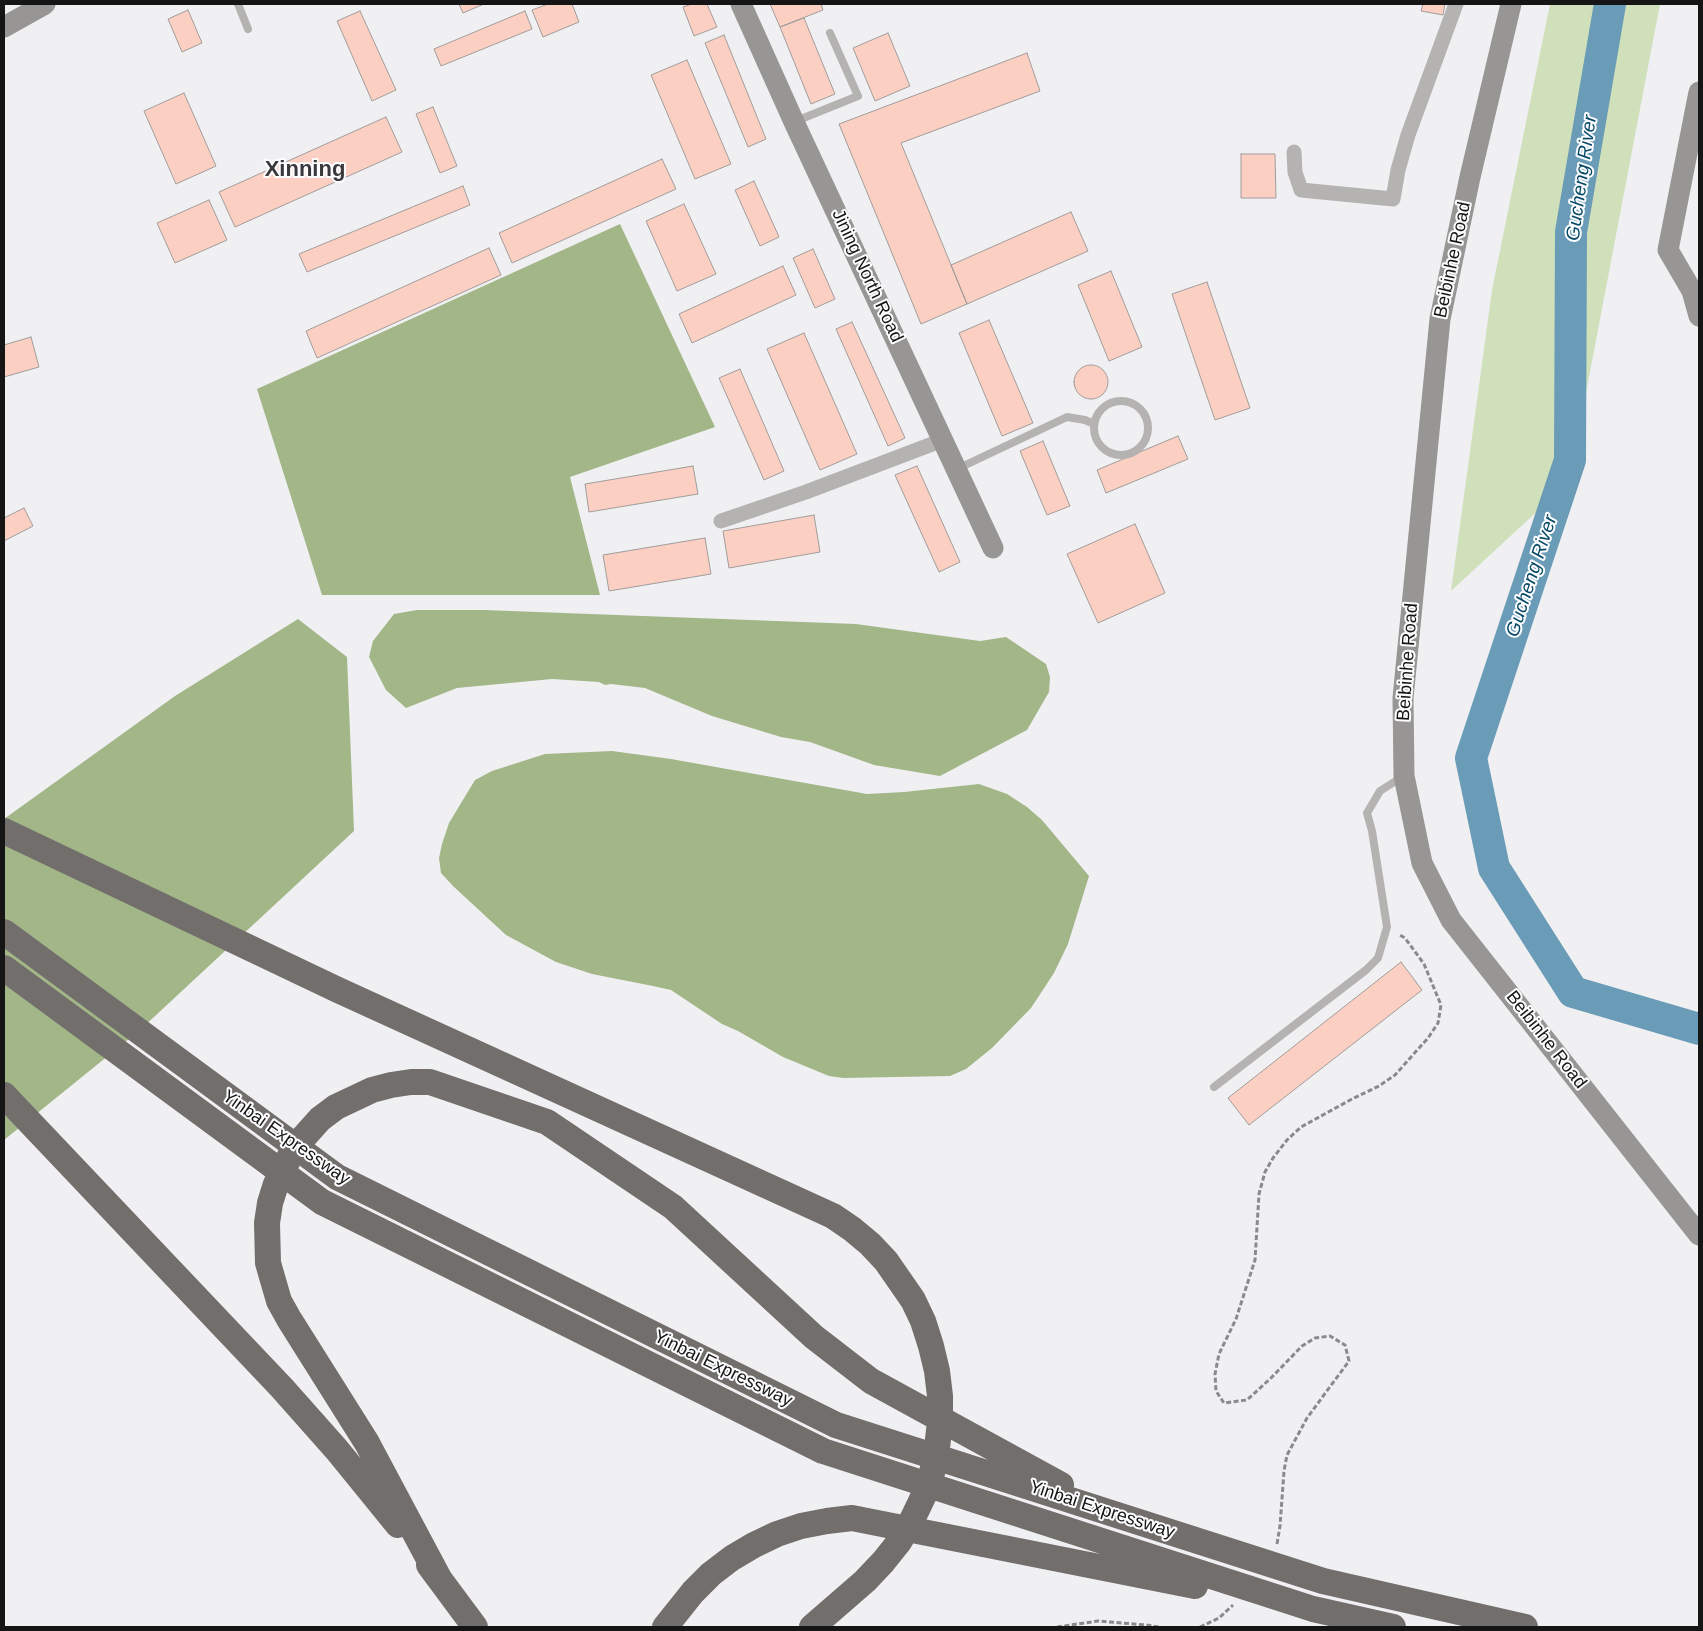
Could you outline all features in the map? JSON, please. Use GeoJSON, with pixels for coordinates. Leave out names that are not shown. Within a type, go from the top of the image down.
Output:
{"type":"FeatureCollection","features":[{"type":"Feature","properties":{"kind":"highway"},"geometry":{"type":"LineString","coordinates":[[4,831],[338,990],[833,1216],[870,1244],[900,1280],[913,1300],[931,1346],[940,1396],[937,1448],[932,1473],[912,1520],[899,1542],[865,1581],[812,1627]]}},
{"type":"Feature","properties":{"kind":"highway","name":"Yinbai Expressway"},"geometry":{"type":"LineString","coordinates":[[4,932],[337,1177],[836,1425],[1323,1581],[1526,1627]]}},
{"type":"Feature","properties":{"kind":"highway","name":"Yinbai Expressway"},"geometry":{"type":"LineString","coordinates":[[4,968],[322,1202],[823,1451],[1314,1609],[1393,1627]]}},
{"type":"Feature","properties":{"kind":"highway"},"geometry":{"type":"LineString","coordinates":[[440,1580],[367,1443],[289,1319],[280,1301],[268,1263],[267,1223],[276,1184],[284,1166],[306,1133],[336,1107],[354,1097],[391,1084],[410,1082],[430,1082],[547,1122],[673,1207],[814,1337],[872,1381],[1114,1514]]}},
{"type":"Feature","properties":{"kind":"highway"},"geometry":{"type":"LineString","coordinates":[[4,1095],[294,1401],[384,1507],[475,1627]]}},
{"type":"Feature","properties":{"kind":"highway"},"geometry":{"type":"LineString","coordinates":[[666,1627],[692,1592],[711,1574],[732,1558],[754,1545],[777,1534],[801,1526],[852,1518],[1314,1609]]}},
{"type":"Feature","properties":{"kind":"main road"},"geometry":{"type":"LineString","coordinates":[[4,28],[45,4]]}},
{"type":"Feature","properties":{"kind":"main road","name":"Jining North Road"},"geometry":{"type":"LineString","coordinates":[[741,4],[794,122],[993,548]]}},
{"type":"Feature","properties":{"kind":"main road","name":"Beibinhe Road"},"geometry":{"type":"LineString","coordinates":[[1511,4],[1470,176],[1440,319],[1403,698],[1404,776],[1422,863],[1452,920],[1699,1235]]}},
{"type":"Feature","properties":{"kind":"main road"},"geometry":{"type":"LineString","coordinates":[[1699,92],[1668,250],[1692,291],[1699,316]]}},
{"type":"Feature","properties":{"kind":"street"},"geometry":{"type":"LineString","coordinates":[[1294,152],[1294,172],[1301,190],[1393,199],[1398,170],[1408,134],[1456,4]]}},
{"type":"Feature","properties":{"kind":"street"},"geometry":{"type":"LineString","coordinates":[[721,521],[806,492],[944,440]]}},
{"type":"Feature","properties":{"kind":"lane"},"geometry":{"type":"LineString","coordinates":[[238,4],[248,29]]}},
{"type":"Feature","properties":{"kind":"lane"},"geometry":{"type":"LineString","coordinates":[[794,122],[858,96],[830,33]]}},
{"type":"Feature","properties":{"kind":"lane"},"geometry":{"type":"LineString","coordinates":[[1117,401],[1125,401],[1140,409],[1147,424],[1147,433],[1145,440],[1133,452],[1116,455],[1108,452],[1096,440],[1094,424],[1102,409],[1117,401]]}},
{"type":"Feature","properties":{"kind":"lane"},"geometry":{"type":"LineString","coordinates":[[956,468],[1067,417],[1085,420],[1094,424]]}},
{"type":"Feature","properties":{"kind":"lane"},"geometry":{"type":"LineString","coordinates":[[1214,1087],[1366,970],[1378,958],[1387,927],[1372,831],[1367,813],[1380,791],[1404,776]]}},
{"type":"Feature","properties":{"kind":"path"},"geometry":{"type":"LineString","coordinates":[[1276,1545],[1280,1526],[1287,1456],[1307,1418],[1349,1361],[1345,1345],[1330,1336],[1315,1338],[1302,1346],[1247,1400],[1224,1403],[1216,1391],[1215,1374],[1219,1354],[1236,1320],[1255,1260],[1259,1194],[1273,1158],[1287,1140],[1301,1127],[1379,1086],[1395,1075],[1428,1038],[1438,1023],[1441,1005],[1424,964],[1405,938],[1387,927]]}},
{"type":"Feature","properties":{"kind":"path"},"geometry":{"type":"LineString","coordinates":[[1200,1627],[1219,1618],[1240,1598]]}},
{"type":"Feature","properties":{"kind":"path"},"geometry":{"type":"LineString","coordinates":[[1057,1627],[1098,1622],[1159,1627]]}},
{"type":"Feature","properties":{"kind":"green space"},"geometry":{"type":"Polygon","coordinates":[[[1550,4],[1660,4],[1569,482],[1451,591],[1492,290],[1550,4]]]}},
{"type":"Feature","properties":{"kind":"green space"},"geometry":{"type":"Polygon","coordinates":[[[620,224],[715,427],[570,477],[600,595],[322,595],[257,389],[620,224]]]}},
{"type":"Feature","properties":{"kind":"green space"},"geometry":{"type":"Polygon","coordinates":[[[417,610],[484,610],[856,624],[980,641],[1006,637],[1046,664],[1050,677],[1049,692],[1027,730],[940,776],[874,765],[810,742],[781,737],[712,716],[645,688],[605,685],[599,682],[552,679],[457,688],[406,708],[386,690],[369,657],[373,641],[394,614],[417,610]]]}},
{"type":"Feature","properties":{"kind":"green space"},"geometry":{"type":"Polygon","coordinates":[[[298,619],[347,657],[354,831],[140,1030],[4,1140],[4,819],[175,696],[298,619]]]}},
{"type":"Feature","properties":{"kind":"green space"},"geometry":{"type":"Polygon","coordinates":[[[612,751],[671,759],[867,794],[979,784],[1007,794],[1042,820],[1089,876],[1068,944],[1054,973],[1031,1008],[992,1048],[966,1069],[950,1076],[843,1078],[829,1076],[783,1057],[722,1024],[671,990],[592,974],[556,962],[506,935],[453,886],[441,873],[439,858],[442,844],[449,823],[475,780],[492,771],[545,754],[612,751]]]}},
{"type":"Feature","properties":{"kind":"building"},"geometry":{"type":"Polygon","coordinates":[[[459,4],[484,4],[463,13],[459,4]]]}},
{"type":"Feature","properties":{"kind":"building"},"geometry":{"type":"Polygon","coordinates":[[[548,4],[572,4],[579,22],[543,37],[532,10],[548,4]]]}},
{"type":"Feature","properties":{"kind":"building"},"geometry":{"type":"Polygon","coordinates":[[[692,4],[707,4],[717,27],[694,36],[683,7],[692,4]]]}},
{"type":"Feature","properties":{"kind":"building"},"geometry":{"type":"Polygon","coordinates":[[[770,4],[821,4],[823,10],[780,27],[770,4]]]}},
{"type":"Feature","properties":{"kind":"building"},"geometry":{"type":"Polygon","coordinates":[[[1423,4],[1445,4],[1443,15],[1421,11],[1423,4]]]}},
{"type":"Feature","properties":{"kind":"building"},"geometry":{"type":"Polygon","coordinates":[[[188,10],[202,43],[182,52],[168,19],[188,10]]]}},
{"type":"Feature","properties":{"kind":"building"},"geometry":{"type":"Polygon","coordinates":[[[360,11],[396,90],[372,101],[337,21],[360,11]]]}},
{"type":"Feature","properties":{"kind":"building"},"geometry":{"type":"Polygon","coordinates":[[[525,11],[532,29],[441,66],[434,49],[525,11]]]}},
{"type":"Feature","properties":{"kind":"building"},"geometry":{"type":"Polygon","coordinates":[[[804,18],[835,94],[811,104],[780,27],[804,18]]]}},
{"type":"Feature","properties":{"kind":"building"},"geometry":{"type":"Polygon","coordinates":[[[888,33],[910,86],[875,101],[853,48],[888,33]]]}},
{"type":"Feature","properties":{"kind":"building"},"geometry":{"type":"Polygon","coordinates":[[[724,35],[766,139],[748,147],[705,43],[724,35]]]}},
{"type":"Feature","properties":{"kind":"building"},"geometry":{"type":"Polygon","coordinates":[[[1027,53],[1040,91],[901,143],[967,304],[921,324],[839,124],[1027,53]]]}},
{"type":"Feature","properties":{"kind":"building"},"geometry":{"type":"Polygon","coordinates":[[[687,60],[731,164],[695,179],[651,75],[687,60]]]}},
{"type":"Feature","properties":{"kind":"building"},"geometry":{"type":"Polygon","coordinates":[[[184,93],[216,166],[176,184],[144,111],[184,93]]]}},
{"type":"Feature","properties":{"kind":"building"},"geometry":{"type":"Polygon","coordinates":[[[433,107],[457,166],[440,173],[416,114],[433,107]]]}},
{"type":"Feature","properties":{"kind":"building"},"geometry":{"type":"Polygon","coordinates":[[[386,117],[402,152],[235,227],[219,192],[386,117]]]}},
{"type":"Feature","properties":{"kind":"building"},"geometry":{"type":"Polygon","coordinates":[[[1241,154],[1275,154],[1276,198],[1241,198],[1241,154]]]}},
{"type":"Feature","properties":{"kind":"building"},"geometry":{"type":"Polygon","coordinates":[[[662,159],[676,189],[512,263],[499,233],[662,159]]]}},
{"type":"Feature","properties":{"kind":"building"},"geometry":{"type":"Polygon","coordinates":[[[754,181],[779,237],[760,246],[735,190],[754,181]]]}},
{"type":"Feature","properties":{"kind":"building"},"geometry":{"type":"Polygon","coordinates":[[[463,186],[470,205],[307,272],[299,254],[463,186]]]}},
{"type":"Feature","properties":{"kind":"building"},"geometry":{"type":"Polygon","coordinates":[[[209,200],[227,240],[175,263],[157,223],[209,200]]]}},
{"type":"Feature","properties":{"kind":"building"},"geometry":{"type":"Polygon","coordinates":[[[684,204],[716,274],[677,291],[646,221],[684,204]]]}},
{"type":"Feature","properties":{"kind":"building"},"geometry":{"type":"Polygon","coordinates":[[[1071,212],[1088,251],[967,304],[951,265],[1071,212]]]}},
{"type":"Feature","properties":{"kind":"building"},"geometry":{"type":"Polygon","coordinates":[[[489,248],[501,275],[317,358],[306,331],[489,248]]]}},
{"type":"Feature","properties":{"kind":"building"},"geometry":{"type":"Polygon","coordinates":[[[813,249],[835,299],[815,308],[793,258],[813,249]]]}},
{"type":"Feature","properties":{"kind":"building"},"geometry":{"type":"Polygon","coordinates":[[[783,266],[796,295],[692,343],[679,314],[783,266]]]}},
{"type":"Feature","properties":{"kind":"building"},"geometry":{"type":"Polygon","coordinates":[[[1111,271],[1142,347],[1109,361],[1078,285],[1111,271]]]}},
{"type":"Feature","properties":{"kind":"building"},"geometry":{"type":"Polygon","coordinates":[[[1207,282],[1250,408],[1215,420],[1172,294],[1207,282]]]}},
{"type":"Feature","properties":{"kind":"building"},"geometry":{"type":"Polygon","coordinates":[[[989,320],[1033,423],[1002,436],[959,333],[989,320]]]}},
{"type":"Feature","properties":{"kind":"building"},"geometry":{"type":"Polygon","coordinates":[[[852,322],[905,438],[888,446],[836,329],[852,322]]]}},
{"type":"Feature","properties":{"kind":"building"},"geometry":{"type":"Polygon","coordinates":[[[804,333],[857,454],[820,470],[767,349],[804,333]]]}},
{"type":"Feature","properties":{"kind":"building"},"geometry":{"type":"Polygon","coordinates":[[[31,337],[39,367],[4,377],[4,345],[31,337]]]}},
{"type":"Feature","properties":{"kind":"building"},"geometry":{"type":"Polygon","coordinates":[[[1091,365],[1103,370],[1108,382],[1103,394],[1091,399],[1079,394],[1074,382],[1079,370],[1091,365]]]}},
{"type":"Feature","properties":{"kind":"building"},"geometry":{"type":"Polygon","coordinates":[[[740,369],[784,471],[764,480],[719,378],[740,369]]]}},
{"type":"Feature","properties":{"kind":"building"},"geometry":{"type":"Polygon","coordinates":[[[1178,436],[1188,459],[1106,493],[1097,470],[1178,436]]]}},
{"type":"Feature","properties":{"kind":"building"},"geometry":{"type":"Polygon","coordinates":[[[1043,441],[1070,506],[1047,515],[1020,451],[1043,441]]]}},
{"type":"Feature","properties":{"kind":"building"},"geometry":{"type":"Polygon","coordinates":[[[693,466],[698,494],[589,512],[585,484],[693,466]]]}},
{"type":"Feature","properties":{"kind":"building"},"geometry":{"type":"Polygon","coordinates":[[[917,466],[960,562],[939,572],[895,475],[917,466]]]}},
{"type":"Feature","properties":{"kind":"building"},"geometry":{"type":"Polygon","coordinates":[[[24,508],[33,526],[4,541],[4,518],[24,508]]]}},
{"type":"Feature","properties":{"kind":"building"},"geometry":{"type":"Polygon","coordinates":[[[814,515],[820,552],[729,568],[723,531],[814,515]]]}},
{"type":"Feature","properties":{"kind":"building"},"geometry":{"type":"Polygon","coordinates":[[[1135,524],[1165,593],[1098,623],[1067,554],[1135,524]]]}},
{"type":"Feature","properties":{"kind":"building"},"geometry":{"type":"Polygon","coordinates":[[[705,538],[711,574],[609,591],[603,555],[705,538]]]}},
{"type":"Feature","properties":{"kind":"building"},"geometry":{"type":"Polygon","coordinates":[[[1401,962],[1422,990],[1249,1125],[1228,1098],[1401,962]]]}},
{"type":"Feature","properties":{"kind":"waterway","name":"Gucheng River"},"geometry":{"type":"LineString","coordinates":[[1610,4],[1571,232],[1570,460],[1471,758],[1494,868],[1573,992],[1699,1029]]}},
{"type":"Feature","properties":{"kind":"district","name":"Xinning"},"geometry":{"type":"Point","coordinates":[305,170]}}]}
